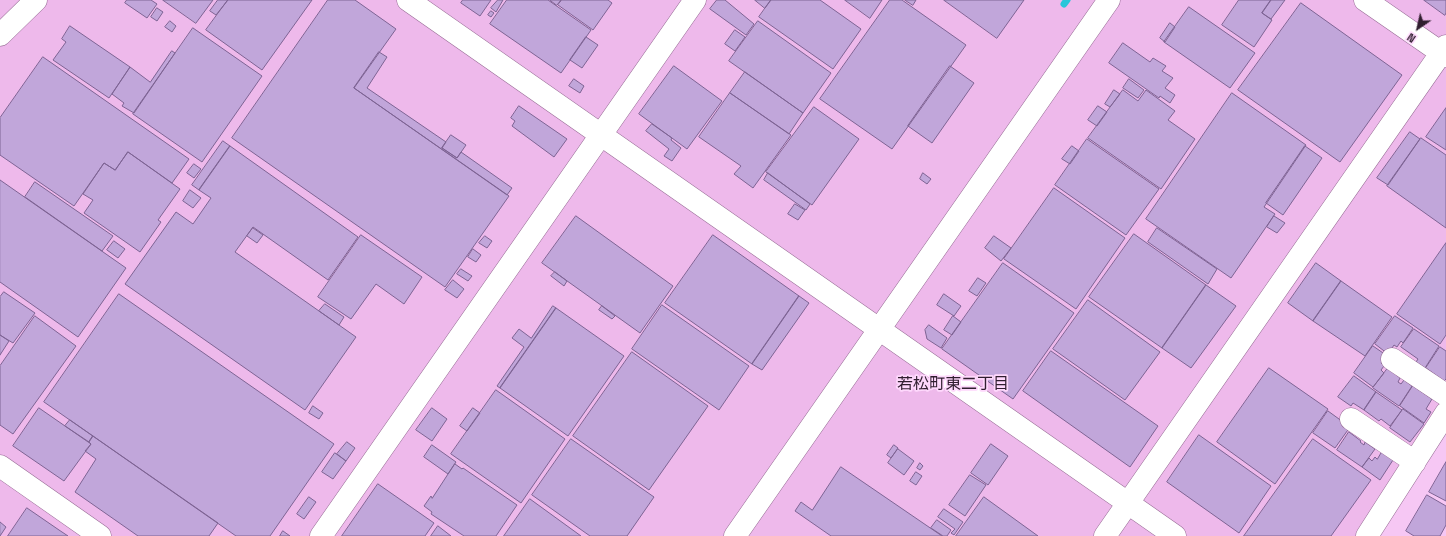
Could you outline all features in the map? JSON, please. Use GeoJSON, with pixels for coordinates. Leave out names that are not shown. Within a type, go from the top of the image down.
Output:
{"type":"FeatureCollection","features":[{"type":"Feature","properties":{"kind":"street"},"geometry":{"type":"LineString","coordinates":[[0,35],[36,0]]}},
{"type":"Feature","properties":{"kind":"street"},"geometry":{"type":"LineString","coordinates":[[408,0],[1175,536]]}},
{"type":"Feature","properties":{"kind":"street"},"geometry":{"type":"LineString","coordinates":[[321,536],[695,0]]}},
{"type":"Feature","properties":{"kind":"street"},"geometry":{"type":"LineString","coordinates":[[735,536],[1109,0]]}},
{"type":"Feature","properties":{"kind":"street"},"geometry":{"type":"LineString","coordinates":[[1105,536],[1444,52],[1365,0]]}},
{"type":"Feature","properties":{"kind":"street"},"geometry":{"type":"LineString","coordinates":[[1392,359],[1446,395]]}},
{"type":"Feature","properties":{"kind":"street"},"geometry":{"type":"LineString","coordinates":[[1368,536],[1446,413]]}},
{"type":"Feature","properties":{"kind":"street"},"geometry":{"type":"LineString","coordinates":[[1352,419],[1415,462]]}},
{"type":"Feature","properties":{"kind":"street"},"geometry":{"type":"LineString","coordinates":[[0,466],[100,536]]}},
{"type":"Feature","properties":{"kind":"shaded area"},"geometry":{"type":"Polygon","coordinates":[[[0,0],[1446,0],[1446,412],[1359,536],[0,536],[0,0]]]}},
{"type":"Feature","properties":{"kind":"building"},"geometry":{"type":"Polygon","coordinates":[[[127,0],[151,0],[157,4],[147,18],[125,3],[127,0]]]}},
{"type":"Feature","properties":{"kind":"building"},"geometry":{"type":"Polygon","coordinates":[[[163,0],[213,0],[196,23],[163,0]]]}},
{"type":"Feature","properties":{"kind":"building"},"geometry":{"type":"Polygon","coordinates":[[[218,0],[228,0],[216,15],[210,11],[218,0]]]}},
{"type":"Feature","properties":{"kind":"building"},"geometry":{"type":"Polygon","coordinates":[[[228,0],[312,0],[262,70],[206,30],[228,0]]]}},
{"type":"Feature","properties":{"kind":"building"},"geometry":{"type":"Polygon","coordinates":[[[328,0],[355,0],[396,29],[354,88],[509,196],[445,287],[232,138],[328,0]]]}},
{"type":"Feature","properties":{"kind":"building"},"geometry":{"type":"Polygon","coordinates":[[[463,0],[491,0],[480,16],[461,3],[463,0]]]}},
{"type":"Feature","properties":{"kind":"building"},"geometry":{"type":"Polygon","coordinates":[[[498,0],[503,0],[496,12],[491,8],[498,0]]]}},
{"type":"Feature","properties":{"kind":"building"},"geometry":{"type":"Polygon","coordinates":[[[507,0],[548,0],[591,30],[561,73],[490,24],[507,0]]]}},
{"type":"Feature","properties":{"kind":"building"},"geometry":{"type":"Polygon","coordinates":[[[550,0],[561,0],[557,5],[550,0]]]}},
{"type":"Feature","properties":{"kind":"building"},"geometry":{"type":"Polygon","coordinates":[[[562,0],[608,0],[612,3],[593,30],[558,5],[562,0]]]}},
{"type":"Feature","properties":{"kind":"building"},"geometry":{"type":"Polygon","coordinates":[[[717,0],[725,0],[754,24],[746,35],[710,9],[717,0]]]}},
{"type":"Feature","properties":{"kind":"building"},"geometry":{"type":"Polygon","coordinates":[[[755,0],[771,0],[765,8],[755,0]]]}},
{"type":"Feature","properties":{"kind":"building"},"geometry":{"type":"Polygon","coordinates":[[[771,0],[820,0],[861,29],[833,69],[759,17],[771,0]]]}},
{"type":"Feature","properties":{"kind":"building"},"geometry":{"type":"Polygon","coordinates":[[[845,0],[882,0],[870,18],[845,0]]]}},
{"type":"Feature","properties":{"kind":"building"},"geometry":{"type":"Polygon","coordinates":[[[890,0],[902,0],[966,45],[892,149],[820,99],[890,0]]]}},
{"type":"Feature","properties":{"kind":"building"},"geometry":{"type":"Polygon","coordinates":[[[905,0],[916,0],[913,5],[905,0]]]}},
{"type":"Feature","properties":{"kind":"building"},"geometry":{"type":"Polygon","coordinates":[[[944,0],[1024,0],[997,38],[944,0]]]}},
{"type":"Feature","properties":{"kind":"building"},"geometry":{"type":"Polygon","coordinates":[[[1239,0],[1271,0],[1262,13],[1272,20],[1254,47],[1222,25],[1239,0]]]}},
{"type":"Feature","properties":{"kind":"building"},"geometry":{"type":"Polygon","coordinates":[[[1271,0],[1285,0],[1271,19],[1262,13],[1271,0]]]}},
{"type":"Feature","properties":{"kind":"building"},"geometry":{"type":"Polygon","coordinates":[[[1424,0],[1446,0],[1445,15],[1424,0]]]}},
{"type":"Feature","properties":{"kind":"building"},"geometry":{"type":"Polygon","coordinates":[[[1301,3],[1402,75],[1340,162],[1238,90],[1301,3]]]}},
{"type":"Feature","properties":{"kind":"building"},"geometry":{"type":"Polygon","coordinates":[[[1189,7],[1255,53],[1230,88],[1164,42],[1189,7]]]}},
{"type":"Feature","properties":{"kind":"building"},"geometry":{"type":"Polygon","coordinates":[[[157,8],[163,12],[157,21],[151,17],[157,8]]]}},
{"type":"Feature","properties":{"kind":"building"},"geometry":{"type":"Polygon","coordinates":[[[491,11],[494,13],[491,17],[488,15],[491,11]]]}},
{"type":"Feature","properties":{"kind":"building"},"geometry":{"type":"Polygon","coordinates":[[[170,21],[176,26],[172,32],[165,27],[170,21]]]}},
{"type":"Feature","properties":{"kind":"building"},"geometry":{"type":"Polygon","coordinates":[[[758,21],[831,73],[803,113],[729,61],[758,21]]]}},
{"type":"Feature","properties":{"kind":"building"},"geometry":{"type":"Polygon","coordinates":[[[1170,23],[1175,27],[1165,42],[1160,38],[1170,23]]]}},
{"type":"Feature","properties":{"kind":"building"},"geometry":{"type":"Polygon","coordinates":[[[70,26],[130,67],[109,98],[53,60],[66,42],[62,39],[70,26]]]}},
{"type":"Feature","properties":{"kind":"building"},"geometry":{"type":"Polygon","coordinates":[[[193,28],[262,76],[202,162],[133,114],[193,28]]]}},
{"type":"Feature","properties":{"kind":"building"},"geometry":{"type":"Polygon","coordinates":[[[735,30],[745,37],[735,51],[725,44],[735,30]]]}},
{"type":"Feature","properties":{"kind":"building"},"geometry":{"type":"Polygon","coordinates":[[[586,37],[598,45],[582,68],[570,60],[586,37]]]}},
{"type":"Feature","properties":{"kind":"building"},"geometry":{"type":"Polygon","coordinates":[[[1123,43],[1150,62],[1153,58],[1166,66],[1162,71],[1173,78],[1165,88],[1175,95],[1170,103],[1160,96],[1159,98],[1109,63],[1123,43]]]}},
{"type":"Feature","properties":{"kind":"building"},"geometry":{"type":"Polygon","coordinates":[[[172,51],[175,53],[134,113],[122,106],[124,103],[112,94],[130,67],[150,82],[172,51]]]}},
{"type":"Feature","properties":{"kind":"building"},"geometry":{"type":"Polygon","coordinates":[[[379,52],[387,57],[367,88],[446,142],[442,148],[457,158],[461,152],[512,188],[507,195],[354,88],[379,52]]]}},
{"type":"Feature","properties":{"kind":"building"},"geometry":{"type":"Polygon","coordinates":[[[43,57],[189,159],[172,183],[128,152],[115,170],[104,163],[74,206],[0,155],[0,118],[43,57]]]}},
{"type":"Feature","properties":{"kind":"building"},"geometry":{"type":"Polygon","coordinates":[[[674,66],[722,101],[687,149],[639,114],[674,66]]]}},
{"type":"Feature","properties":{"kind":"building"},"geometry":{"type":"Polygon","coordinates":[[[950,66],[974,83],[932,143],[908,126],[950,66]]]}},
{"type":"Feature","properties":{"kind":"building"},"geometry":{"type":"Polygon","coordinates":[[[745,72],[803,113],[789,134],[730,93],[745,72]]]}},
{"type":"Feature","properties":{"kind":"building"},"geometry":{"type":"Polygon","coordinates":[[[574,79],[584,86],[580,93],[569,86],[574,79]]]}},
{"type":"Feature","properties":{"kind":"building"},"geometry":{"type":"Polygon","coordinates":[[[1129,79],[1144,90],[1138,98],[1123,88],[1129,79]]]}},
{"type":"Feature","properties":{"kind":"building"},"geometry":{"type":"Polygon","coordinates":[[[1114,90],[1120,94],[1110,107],[1105,104],[1114,90]]]}},
{"type":"Feature","properties":{"kind":"building"},"geometry":{"type":"Polygon","coordinates":[[[1123,90],[1138,101],[1146,90],[1175,111],[1168,120],[1195,139],[1161,189],[1088,138],[1123,90]]]}},
{"type":"Feature","properties":{"kind":"building"},"geometry":{"type":"Polygon","coordinates":[[[730,93],[791,135],[753,188],[734,174],[741,166],[699,137],[730,93]]]}},
{"type":"Feature","properties":{"kind":"building"},"geometry":{"type":"Polygon","coordinates":[[[1232,93],[1306,145],[1264,207],[1275,214],[1231,278],[1146,219],[1232,93]]]}},
{"type":"Feature","properties":{"kind":"building"},"geometry":{"type":"Polygon","coordinates":[[[519,106],[567,139],[554,157],[512,126],[515,121],[511,118],[519,106]]]}},
{"type":"Feature","properties":{"kind":"building"},"geometry":{"type":"Polygon","coordinates":[[[1098,106],[1107,112],[1097,126],[1088,120],[1098,106]]]}},
{"type":"Feature","properties":{"kind":"building"},"geometry":{"type":"Polygon","coordinates":[[[814,107],[859,139],[812,205],[766,172],[814,107]]]}},
{"type":"Feature","properties":{"kind":"building"},"geometry":{"type":"Polygon","coordinates":[[[1446,108],[1446,150],[1426,137],[1446,108]]]}},
{"type":"Feature","properties":{"kind":"building"},"geometry":{"type":"Polygon","coordinates":[[[652,124],[672,138],[671,140],[681,148],[672,161],[664,156],[669,149],[646,131],[652,124]]]}},
{"type":"Feature","properties":{"kind":"building"},"geometry":{"type":"Polygon","coordinates":[[[1410,132],[1420,139],[1388,185],[1377,178],[1410,132]]]}},
{"type":"Feature","properties":{"kind":"building"},"geometry":{"type":"Polygon","coordinates":[[[451,135],[466,145],[457,158],[442,148],[451,135]]]}},
{"type":"Feature","properties":{"kind":"building"},"geometry":{"type":"Polygon","coordinates":[[[1421,138],[1446,155],[1446,228],[1387,186],[1421,138]]]}},
{"type":"Feature","properties":{"kind":"building"},"geometry":{"type":"Polygon","coordinates":[[[1087,139],[1159,189],[1126,235],[1055,185],[1087,139]]]}},
{"type":"Feature","properties":{"kind":"building"},"geometry":{"type":"Polygon","coordinates":[[[223,141],[230,146],[199,190],[192,185],[223,141]]]}},
{"type":"Feature","properties":{"kind":"building"},"geometry":{"type":"Polygon","coordinates":[[[230,146],[358,237],[328,280],[253,227],[235,252],[356,337],[305,410],[125,284],[176,212],[193,224],[211,198],[199,190],[230,146]]]}},
{"type":"Feature","properties":{"kind":"building"},"geometry":{"type":"Polygon","coordinates":[[[1072,146],[1079,151],[1070,164],[1062,159],[1072,146]]]}},
{"type":"Feature","properties":{"kind":"building"},"geometry":{"type":"Polygon","coordinates":[[[1305,146],[1322,158],[1283,215],[1266,203],[1305,146]]]}},
{"type":"Feature","properties":{"kind":"building"},"geometry":{"type":"Polygon","coordinates":[[[128,152],[180,189],[158,220],[161,222],[140,252],[84,213],[93,200],[83,194],[104,163],[115,170],[128,152]]]}},
{"type":"Feature","properties":{"kind":"building"},"geometry":{"type":"Polygon","coordinates":[[[194,164],[201,169],[194,178],[187,173],[194,164]]]}},
{"type":"Feature","properties":{"kind":"building"},"geometry":{"type":"Polygon","coordinates":[[[768,173],[810,204],[806,210],[764,180],[768,173]]]}},
{"type":"Feature","properties":{"kind":"building"},"geometry":{"type":"Polygon","coordinates":[[[923,173],[931,179],[927,184],[920,179],[923,173]]]}},
{"type":"Feature","properties":{"kind":"building"},"geometry":{"type":"Polygon","coordinates":[[[0,180],[126,268],[78,337],[0,282],[0,180]]]}},
{"type":"Feature","properties":{"kind":"building"},"geometry":{"type":"Polygon","coordinates":[[[35,182],[113,236],[102,251],[25,197],[35,182]]]}},
{"type":"Feature","properties":{"kind":"building"},"geometry":{"type":"Polygon","coordinates":[[[1054,188],[1125,238],[1076,309],[1004,259],[1054,188]]]}},
{"type":"Feature","properties":{"kind":"building"},"geometry":{"type":"Polygon","coordinates":[[[190,190],[201,198],[193,208],[183,201],[190,190]]]}},
{"type":"Feature","properties":{"kind":"building"},"geometry":{"type":"Polygon","coordinates":[[[795,204],[805,210],[798,220],[788,214],[795,204]]]}},
{"type":"Feature","properties":{"kind":"building"},"geometry":{"type":"Polygon","coordinates":[[[576,216],[673,286],[640,333],[542,263],[576,216]]]}},
{"type":"Feature","properties":{"kind":"building"},"geometry":{"type":"Polygon","coordinates":[[[1274,216],[1285,223],[1277,233],[1267,227],[1274,216]]]}},
{"type":"Feature","properties":{"kind":"building"},"geometry":{"type":"Polygon","coordinates":[[[253,228],[263,235],[257,243],[247,236],[253,228]]]}},
{"type":"Feature","properties":{"kind":"building"},"geometry":{"type":"Polygon","coordinates":[[[1157,228],[1217,269],[1208,284],[1148,242],[1157,228]]]}},
{"type":"Feature","properties":{"kind":"building"},"geometry":{"type":"Polygon","coordinates":[[[1134,234],[1206,285],[1162,348],[1089,297],[1134,234]]]}},
{"type":"Feature","properties":{"kind":"building"},"geometry":{"type":"Polygon","coordinates":[[[361,235],[422,277],[404,304],[376,284],[351,319],[318,297],[361,235]]]}},
{"type":"Feature","properties":{"kind":"building"},"geometry":{"type":"Polygon","coordinates":[[[713,235],[799,296],[752,364],[665,303],[713,235]]]}},
{"type":"Feature","properties":{"kind":"building"},"geometry":{"type":"Polygon","coordinates":[[[485,236],[492,241],[487,248],[479,243],[485,236]]]}},
{"type":"Feature","properties":{"kind":"building"},"geometry":{"type":"Polygon","coordinates":[[[994,236],[1011,248],[1001,261],[985,248],[994,236]]]}},
{"type":"Feature","properties":{"kind":"building"},"geometry":{"type":"Polygon","coordinates":[[[114,241],[125,249],[118,258],[107,250],[114,241]]]}},
{"type":"Feature","properties":{"kind":"building"},"geometry":{"type":"Polygon","coordinates":[[[1446,243],[1446,335],[1440,344],[1397,314],[1446,243]]]}},
{"type":"Feature","properties":{"kind":"building"},"geometry":{"type":"Polygon","coordinates":[[[473,249],[481,255],[476,262],[468,257],[473,249]]]}},
{"type":"Feature","properties":{"kind":"building"},"geometry":{"type":"Polygon","coordinates":[[[1003,263],[1074,313],[1013,399],[942,349],[1003,263]]]}},
{"type":"Feature","properties":{"kind":"building"},"geometry":{"type":"Polygon","coordinates":[[[1316,263],[1341,281],[1313,321],[1288,303],[1316,263]]]}},
{"type":"Feature","properties":{"kind":"building"},"geometry":{"type":"Polygon","coordinates":[[[461,269],[472,276],[468,281],[457,274],[461,269]]]}},
{"type":"Feature","properties":{"kind":"building"},"geometry":{"type":"Polygon","coordinates":[[[555,272],[567,281],[564,286],[551,276],[555,272]]]}},
{"type":"Feature","properties":{"kind":"building"},"geometry":{"type":"Polygon","coordinates":[[[978,278],[986,283],[977,296],[969,291],[978,278]]]}},
{"type":"Feature","properties":{"kind":"building"},"geometry":{"type":"Polygon","coordinates":[[[453,280],[464,289],[457,298],[445,290],[453,280]]]}},
{"type":"Feature","properties":{"kind":"building"},"geometry":{"type":"Polygon","coordinates":[[[1341,281],[1392,317],[1365,356],[1313,321],[1341,281]]]}},
{"type":"Feature","properties":{"kind":"building"},"geometry":{"type":"Polygon","coordinates":[[[1206,285],[1236,306],[1191,368],[1162,348],[1206,285]]]}},
{"type":"Feature","properties":{"kind":"building"},"geometry":{"type":"Polygon","coordinates":[[[4,292],[35,313],[13,343],[0,335],[0,297],[4,292]]]}},
{"type":"Feature","properties":{"kind":"building"},"geometry":{"type":"Polygon","coordinates":[[[119,294],[334,444],[270,536],[236,536],[44,402],[119,294]]]}},
{"type":"Feature","properties":{"kind":"building"},"geometry":{"type":"Polygon","coordinates":[[[944,294],[961,306],[954,316],[937,305],[944,294]]]}},
{"type":"Feature","properties":{"kind":"building"},"geometry":{"type":"Polygon","coordinates":[[[799,296],[809,303],[762,370],[752,364],[799,296]]]}},
{"type":"Feature","properties":{"kind":"building"},"geometry":{"type":"Polygon","coordinates":[[[1088,300],[1160,352],[1125,400],[1053,349],[1088,300]]]}},
{"type":"Feature","properties":{"kind":"building"},"geometry":{"type":"Polygon","coordinates":[[[325,304],[344,317],[339,325],[319,311],[325,304]]]}},
{"type":"Feature","properties":{"kind":"building"},"geometry":{"type":"Polygon","coordinates":[[[662,305],[749,366],[719,410],[632,349],[662,305]]]}},
{"type":"Feature","properties":{"kind":"building"},"geometry":{"type":"Polygon","coordinates":[[[553,306],[556,308],[500,388],[497,386],[524,347],[512,338],[519,329],[531,338],[553,306]]]}},
{"type":"Feature","properties":{"kind":"building"},"geometry":{"type":"Polygon","coordinates":[[[602,306],[615,316],[612,319],[599,310],[602,306]]]}},
{"type":"Feature","properties":{"kind":"building"},"geometry":{"type":"Polygon","coordinates":[[[556,308],[624,356],[568,436],[500,388],[556,308]]]}},
{"type":"Feature","properties":{"kind":"building"},"geometry":{"type":"Polygon","coordinates":[[[35,316],[76,346],[13,434],[0,425],[0,366],[35,316]]]}},
{"type":"Feature","properties":{"kind":"building"},"geometry":{"type":"Polygon","coordinates":[[[953,316],[961,322],[952,335],[944,330],[953,316]]]}},
{"type":"Feature","properties":{"kind":"building"},"geometry":{"type":"Polygon","coordinates":[[[1395,316],[1413,328],[1403,343],[1401,341],[1397,347],[1394,345],[1388,354],[1375,344],[1395,316]]]}},
{"type":"Feature","properties":{"kind":"building"},"geometry":{"type":"Polygon","coordinates":[[[929,325],[947,338],[941,348],[927,339],[925,330],[929,325]]]}},
{"type":"Feature","properties":{"kind":"building"},"geometry":{"type":"Polygon","coordinates":[[[1414,329],[1439,346],[1425,368],[1416,362],[1418,359],[1401,347],[1414,329]]]}},
{"type":"Feature","properties":{"kind":"building"},"geometry":{"type":"Polygon","coordinates":[[[0,335],[9,341],[0,355],[0,335]]]}},
{"type":"Feature","properties":{"kind":"building"},"geometry":{"type":"Polygon","coordinates":[[[1373,346],[1386,355],[1381,363],[1384,366],[1381,370],[1384,373],[1373,387],[1354,373],[1373,346]]]}},
{"type":"Feature","properties":{"kind":"building"},"geometry":{"type":"Polygon","coordinates":[[[1440,347],[1446,351],[1446,379],[1444,381],[1426,368],[1440,347]]]}},
{"type":"Feature","properties":{"kind":"building"},"geometry":{"type":"Polygon","coordinates":[[[1051,351],[1158,426],[1130,467],[1023,391],[1051,351]]]}},
{"type":"Feature","properties":{"kind":"building"},"geometry":{"type":"Polygon","coordinates":[[[632,352],[708,406],[649,490],[573,436],[632,352]]]}},
{"type":"Feature","properties":{"kind":"building"},"geometry":{"type":"Polygon","coordinates":[[[1269,368],[1328,409],[1275,484],[1217,442],[1269,368]]]}},
{"type":"Feature","properties":{"kind":"building"},"geometry":{"type":"Polygon","coordinates":[[[1388,368],[1400,378],[1398,382],[1401,384],[1404,380],[1412,386],[1399,406],[1373,388],[1388,368]]]}},
{"type":"Feature","properties":{"kind":"building"},"geometry":{"type":"Polygon","coordinates":[[[1354,376],[1376,392],[1364,410],[1353,403],[1351,406],[1338,397],[1354,376]]]}},
{"type":"Feature","properties":{"kind":"building"},"geometry":{"type":"Polygon","coordinates":[[[1413,386],[1432,399],[1426,409],[1431,412],[1424,423],[1400,406],[1413,386]]]}},
{"type":"Feature","properties":{"kind":"building"},"geometry":{"type":"Polygon","coordinates":[[[496,390],[565,439],[521,503],[451,454],[496,390]]]}},
{"type":"Feature","properties":{"kind":"building"},"geometry":{"type":"Polygon","coordinates":[[[1376,392],[1402,410],[1390,426],[1381,419],[1379,421],[1364,410],[1376,392]]]}},
{"type":"Feature","properties":{"kind":"building"},"geometry":{"type":"Polygon","coordinates":[[[313,406],[323,413],[319,419],[309,413],[313,406]]]}},
{"type":"Feature","properties":{"kind":"building"},"geometry":{"type":"Polygon","coordinates":[[[39,408],[91,444],[64,481],[13,446],[39,408]]]}},
{"type":"Feature","properties":{"kind":"building"},"geometry":{"type":"Polygon","coordinates":[[[432,408],[447,419],[432,441],[416,430],[432,408]]]}},
{"type":"Feature","properties":{"kind":"building"},"geometry":{"type":"Polygon","coordinates":[[[473,408],[480,413],[467,431],[460,426],[473,408]]]}},
{"type":"Feature","properties":{"kind":"building"},"geometry":{"type":"Polygon","coordinates":[[[1403,409],[1424,424],[1410,442],[1390,428],[1403,409]]]}},
{"type":"Feature","properties":{"kind":"building"},"geometry":{"type":"Polygon","coordinates":[[[1328,411],[1350,427],[1335,448],[1313,433],[1328,411]]]}},
{"type":"Feature","properties":{"kind":"building"},"geometry":{"type":"Polygon","coordinates":[[[70,420],[93,436],[89,442],[65,426],[70,420]]]}},
{"type":"Feature","properties":{"kind":"building"},"geometry":{"type":"Polygon","coordinates":[[[1349,432],[1364,445],[1365,442],[1375,449],[1362,467],[1337,450],[1349,432]]]}},
{"type":"Feature","properties":{"kind":"building"},"geometry":{"type":"Polygon","coordinates":[[[1199,435],[1271,486],[1239,533],[1167,482],[1199,435]]]}},
{"type":"Feature","properties":{"kind":"building"},"geometry":{"type":"Polygon","coordinates":[[[93,436],[218,523],[209,536],[138,536],[75,492],[96,459],[85,451],[91,444],[89,442],[93,436]]]}},
{"type":"Feature","properties":{"kind":"building"},"geometry":{"type":"Polygon","coordinates":[[[571,439],[654,497],[627,536],[590,536],[532,495],[571,439]]]}},
{"type":"Feature","properties":{"kind":"building"},"geometry":{"type":"Polygon","coordinates":[[[1313,439],[1371,480],[1331,536],[1244,536],[1313,439]]]}},
{"type":"Feature","properties":{"kind":"building"},"geometry":{"type":"Polygon","coordinates":[[[347,442],[355,448],[346,461],[337,454],[347,442]]]}},
{"type":"Feature","properties":{"kind":"building"},"geometry":{"type":"Polygon","coordinates":[[[991,444],[1008,456],[988,485],[971,473],[991,444]]]}},
{"type":"Feature","properties":{"kind":"building"},"geometry":{"type":"Polygon","coordinates":[[[432,445],[456,462],[448,474],[424,457],[432,445]]]}},
{"type":"Feature","properties":{"kind":"building"},"geometry":{"type":"Polygon","coordinates":[[[894,445],[898,448],[891,458],[887,455],[894,445]]]}},
{"type":"Feature","properties":{"kind":"building"},"geometry":{"type":"Polygon","coordinates":[[[898,449],[914,461],[904,475],[888,463],[898,449]]]}},
{"type":"Feature","properties":{"kind":"building"},"geometry":{"type":"Polygon","coordinates":[[[1382,452],[1393,460],[1380,480],[1362,467],[1369,458],[1372,461],[1375,457],[1377,459],[1382,452]]]}},
{"type":"Feature","properties":{"kind":"building"},"geometry":{"type":"Polygon","coordinates":[[[335,453],[346,461],[333,479],[322,472],[335,453]]]}},
{"type":"Feature","properties":{"kind":"building"},"geometry":{"type":"Polygon","coordinates":[[[1446,462],[1446,501],[1429,492],[1446,462]]]}},
{"type":"Feature","properties":{"kind":"building"},"geometry":{"type":"Polygon","coordinates":[[[920,463],[923,466],[920,470],[917,468],[920,463]]]}},
{"type":"Feature","properties":{"kind":"building"},"geometry":{"type":"Polygon","coordinates":[[[455,464],[517,505],[496,536],[464,536],[431,514],[432,512],[424,506],[431,496],[432,498],[455,464]]]}},
{"type":"Feature","properties":{"kind":"building"},"geometry":{"type":"Polygon","coordinates":[[[841,467],[942,536],[831,536],[795,511],[801,502],[812,510],[841,467]]]}},
{"type":"Feature","properties":{"kind":"building"},"geometry":{"type":"Polygon","coordinates":[[[916,472],[922,476],[916,485],[910,481],[916,472]]]}},
{"type":"Feature","properties":{"kind":"building"},"geometry":{"type":"Polygon","coordinates":[[[970,475],[986,485],[965,516],[949,505],[970,475]]]}},
{"type":"Feature","properties":{"kind":"building"},"geometry":{"type":"Polygon","coordinates":[[[378,484],[434,523],[425,536],[342,536],[378,484]]]}},
{"type":"Feature","properties":{"kind":"building"},"geometry":{"type":"Polygon","coordinates":[[[1427,495],[1446,506],[1446,525],[1440,536],[1414,536],[1406,531],[1427,495]]]}},
{"type":"Feature","properties":{"kind":"building"},"geometry":{"type":"Polygon","coordinates":[[[309,497],[316,502],[304,519],[297,514],[309,497]]]}},
{"type":"Feature","properties":{"kind":"building"},"geometry":{"type":"Polygon","coordinates":[[[984,497],[1038,536],[956,536],[984,497]]]}},
{"type":"Feature","properties":{"kind":"building"},"geometry":{"type":"Polygon","coordinates":[[[530,499],[581,536],[504,536],[530,499]]]}},
{"type":"Feature","properties":{"kind":"building"},"geometry":{"type":"Polygon","coordinates":[[[27,508],[59,530],[68,536],[8,536],[27,508]]]}},
{"type":"Feature","properties":{"kind":"building"},"geometry":{"type":"Polygon","coordinates":[[[944,509],[963,522],[954,535],[951,533],[955,529],[938,517],[944,509]]]}},
{"type":"Feature","properties":{"kind":"building"},"geometry":{"type":"Polygon","coordinates":[[[937,520],[951,530],[947,536],[943,536],[931,528],[937,520]]]}},
{"type":"Feature","properties":{"kind":"building"},"geometry":{"type":"Polygon","coordinates":[[[0,522],[6,527],[0,536],[0,522]]]}},
{"type":"Feature","properties":{"kind":"building"},"geometry":{"type":"Polygon","coordinates":[[[438,526],[451,536],[431,536],[438,526]]]}},
{"type":"Feature","properties":{"kind":"building"},"geometry":{"type":"Polygon","coordinates":[[[283,531],[290,536],[280,536],[283,531]]]}},
{"type":"Feature","properties":{"kind":"waterway"},"geometry":{"type":"LineString","coordinates":[[1064,4],[1067,0]]}},
{"type":"Feature","properties":{"kind":"district","name":"若松町東二丁目"},"geometry":{"type":"Point","coordinates":[953,385]}}]}
